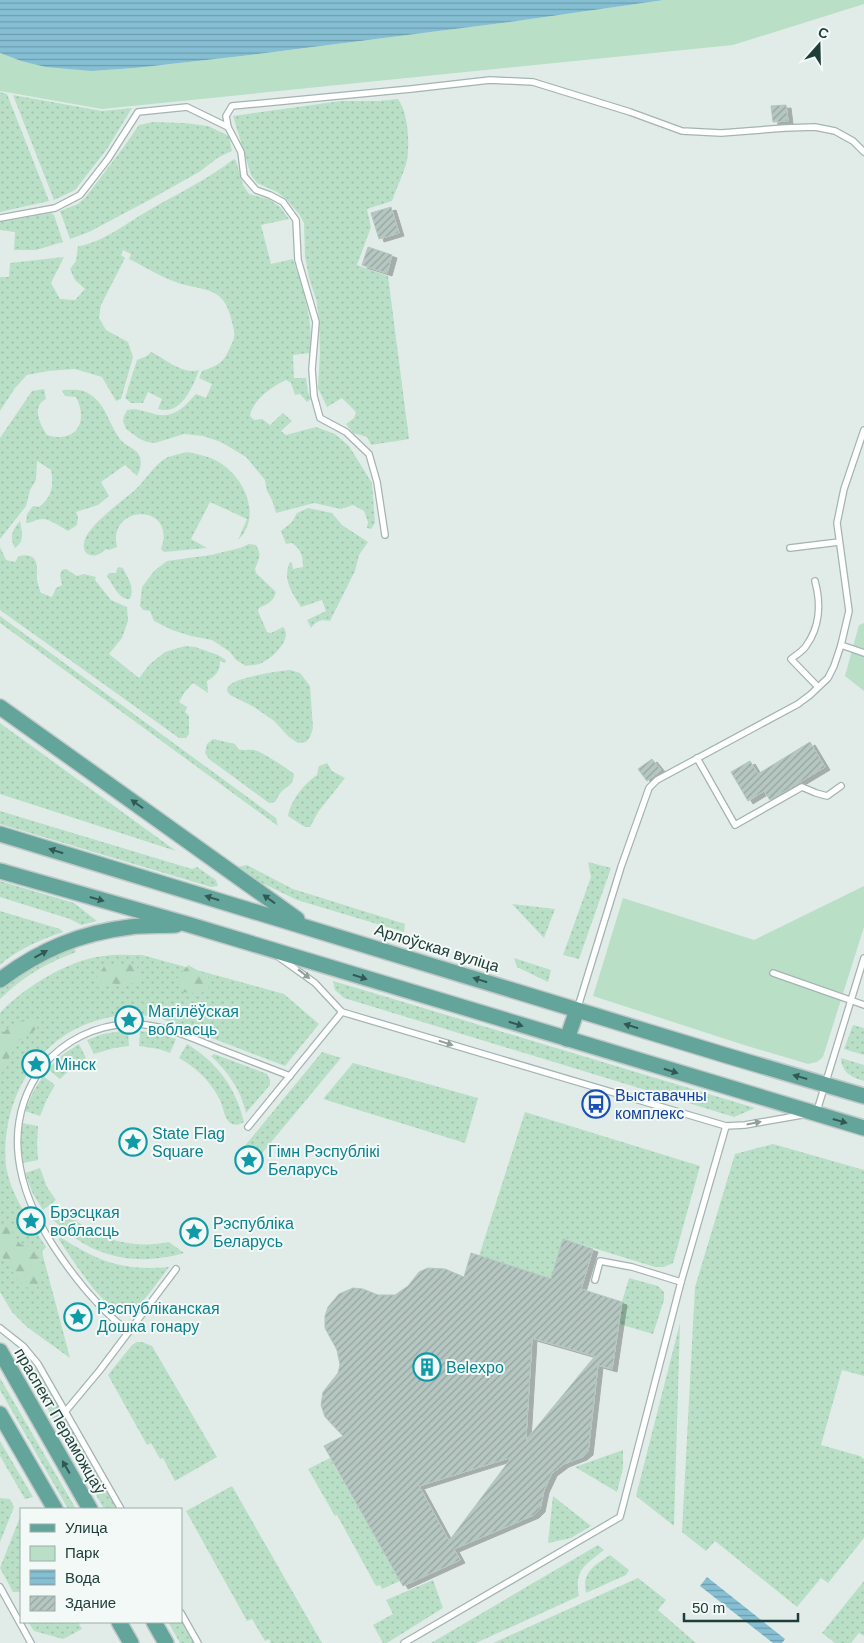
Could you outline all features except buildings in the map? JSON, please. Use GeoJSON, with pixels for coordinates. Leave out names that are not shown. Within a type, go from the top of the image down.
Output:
{"type":"FeatureCollection","features":[{"type":"Feature","properties":{"kind":"main road"},"geometry":{"type":"LineString","coordinates":[[0,707],[308,927]]}},
{"type":"Feature","properties":{"kind":"main road","name":"Арлоўская вуліца"},"geometry":{"type":"LineString","coordinates":[[0,834],[864,1096]]}},
{"type":"Feature","properties":{"kind":"main road"},"geometry":{"type":"LineString","coordinates":[[0,871],[264,947],[864,1128]]}},
{"type":"Feature","properties":{"kind":"main road"},"geometry":{"type":"LineString","coordinates":[[0,980],[16,967],[42,952],[78,937],[130,927],[190,925]]}},
{"type":"Feature","properties":{"kind":"main road"},"geometry":{"type":"LineString","coordinates":[[567,1039],[577,1010]]}},
{"type":"Feature","properties":{"kind":"main road","name":"праспект Пераможцаў"},"geometry":{"type":"LineString","coordinates":[[0,1351],[89,1508]]}},
{"type":"Feature","properties":{"kind":"main road"},"geometry":{"type":"LineString","coordinates":[[0,1414],[54,1508]]}},
{"type":"Feature","properties":{"kind":"main road"},"geometry":{"type":"LineString","coordinates":[[120,1623],[131,1643]]}},
{"type":"Feature","properties":{"kind":"main road"},"geometry":{"type":"LineString","coordinates":[[155,1623],[166,1643]]}},
{"type":"Feature","properties":{"kind":"lane"},"geometry":{"type":"LineString","coordinates":[[385,535],[377,482],[369,454],[346,432],[320,418],[314,396],[312,369],[316,322],[298,260],[296,220],[283,202],[256,190],[244,176],[241,152],[228,127],[226,116],[232,106],[490,80],[534,82],[630,112],[682,131],[721,133],[815,127],[835,131],[853,141],[864,152]]}},
{"type":"Feature","properties":{"kind":"lane"},"geometry":{"type":"LineString","coordinates":[[0,218],[55,208],[80,195],[108,159],[138,112],[187,107],[228,127]]}},
{"type":"Feature","properties":{"kind":"lane"},"geometry":{"type":"LineString","coordinates":[[577,1010],[621,867],[649,788],[657,780],[798,704],[828,678],[834,666],[849,611],[837,523],[844,489],[864,430]]}},
{"type":"Feature","properties":{"kind":"lane"},"geometry":{"type":"LineString","coordinates":[[790,548],[839,542]]}},
{"type":"Feature","properties":{"kind":"lane"},"geometry":{"type":"LineString","coordinates":[[815,581],[820,599],[816,627],[806,647],[791,658],[818,687]]}},
{"type":"Feature","properties":{"kind":"lane"},"geometry":{"type":"LineString","coordinates":[[841,645],[864,653]]}},
{"type":"Feature","properties":{"kind":"lane"},"geometry":{"type":"LineString","coordinates":[[697,758],[735,825],[802,787],[827,796],[841,786]]}},
{"type":"Feature","properties":{"kind":"lane"},"geometry":{"type":"LineString","coordinates":[[264,947],[315,983],[342,1012],[726,1126],[745,1125],[795,1115],[816,1114],[864,958]]}},
{"type":"Feature","properties":{"kind":"lane"},"geometry":{"type":"LineString","coordinates":[[773,973],[864,1005]]}},
{"type":"Feature","properties":{"kind":"lane"},"geometry":{"type":"LineString","coordinates":[[248,1127],[342,1012]]}},
{"type":"Feature","properties":{"kind":"lane"},"geometry":{"type":"LineString","coordinates":[[129,1332],[110,1317],[83,1288],[64,1263],[32,1210],[21,1182],[15,1153],[15,1131],[21,1102],[33,1078],[48,1060],[76,1038],[101,1028],[128,1024],[165,1028],[290,1076]]}},
{"type":"Feature","properties":{"kind":"lane"},"geometry":{"type":"LineString","coordinates":[[404,1643],[620,1517],[681,1282],[726,1126]]}},
{"type":"Feature","properties":{"kind":"lane"},"geometry":{"type":"LineString","coordinates":[[595,1280],[600,1261],[632,1267],[681,1282]]}},
{"type":"Feature","properties":{"kind":"lane"},"geometry":{"type":"LineString","coordinates":[[65,1412],[100,1370],[176,1269]]}},
{"type":"Feature","properties":{"kind":"lane"},"geometry":{"type":"LineString","coordinates":[[0,1328],[24,1347],[38,1364],[121,1508]]}},
{"type":"Feature","properties":{"kind":"lane"},"geometry":{"type":"LineString","coordinates":[[0,1587],[31,1643]]}},
{"type":"Feature","properties":{"kind":"lane"},"geometry":{"type":"LineString","coordinates":[[182,1615],[198,1643]]}},
{"type":"Feature","properties":{"kind":"green space"},"geometry":{"type":"Polygon","coordinates":[[[664,0],[864,0],[864,4],[733,45],[102,109],[0,91],[0,53],[21,61],[92,71],[135,68],[517,21],[664,0]]]}},
{"type":"Feature","properties":{"kind":"green space"},"geometry":{"type":"Polygon","coordinates":[[[0,92],[7,94],[49,201],[0,212],[0,92]]]}},
{"type":"Feature","properties":{"kind":"green space"},"geometry":{"type":"Polygon","coordinates":[[[13,95],[102,111],[132,108],[107,149],[75,190],[54,200],[13,95]]]}},
{"type":"Feature","properties":{"kind":"green space"},"geometry":{"type":"Polygon","coordinates":[[[398,99],[404,112],[407,128],[407,160],[392,201],[367,209],[371,227],[357,265],[388,276],[409,439],[371,445],[367,437],[353,433],[346,424],[354,418],[356,412],[342,398],[327,407],[318,388],[319,322],[317,302],[309,278],[305,256],[304,223],[287,200],[277,192],[257,183],[251,175],[233,116],[341,101],[398,99]]]}},
{"type":"Feature","properties":{"kind":"green space"},"geometry":{"type":"Polygon","coordinates":[[[153,122],[208,126],[229,136],[232,151],[151,199],[89,232],[70,239],[60,211],[78,204],[85,198],[139,125],[153,122]]]}},
{"type":"Feature","properties":{"kind":"green space"},"geometry":{"type":"Polygon","coordinates":[[[234,159],[243,185],[249,194],[269,199],[280,207],[289,219],[261,225],[271,264],[293,259],[307,305],[311,341],[310,353],[293,355],[294,378],[306,378],[311,399],[307,402],[300,394],[295,395],[291,383],[286,380],[275,386],[254,405],[250,416],[254,420],[262,419],[270,425],[283,413],[292,421],[281,431],[286,435],[316,427],[335,434],[349,446],[372,483],[375,523],[371,529],[367,528],[368,522],[364,511],[353,505],[341,509],[314,503],[276,513],[267,491],[265,480],[246,457],[221,442],[203,436],[184,434],[155,443],[147,442],[126,429],[123,421],[127,410],[165,415],[176,412],[196,394],[206,398],[212,384],[199,378],[202,371],[222,361],[233,341],[234,333],[227,308],[218,295],[165,278],[129,259],[131,254],[123,250],[121,255],[125,258],[101,305],[99,318],[106,330],[128,342],[133,357],[121,399],[116,401],[102,377],[75,369],[48,371],[27,375],[15,388],[0,411],[0,277],[9,277],[10,263],[64,257],[51,283],[60,299],[75,300],[85,289],[75,280],[70,269],[76,261],[78,246],[106,236],[204,179],[234,159]]]}},
{"type":"Feature","properties":{"kind":"green space"},"geometry":{"type":"Polygon","coordinates":[[[51,213],[54,215],[63,242],[36,250],[14,250],[15,232],[0,230],[0,222],[51,213]]]}},
{"type":"Feature","properties":{"kind":"green space"},"geometry":{"type":"Polygon","coordinates":[[[151,352],[174,366],[186,370],[199,370],[185,398],[173,408],[166,410],[158,409],[162,399],[148,392],[143,403],[131,403],[125,398],[137,360],[151,352]]]}},
{"type":"Feature","properties":{"kind":"green space"},"geometry":{"type":"Polygon","coordinates":[[[44,389],[46,399],[39,406],[38,416],[47,435],[66,436],[72,434],[77,429],[81,415],[80,406],[76,397],[65,396],[62,390],[84,391],[98,401],[120,439],[139,454],[140,469],[137,476],[125,465],[101,482],[109,496],[98,505],[76,512],[78,517],[77,525],[68,531],[45,519],[26,523],[27,514],[33,506],[39,507],[47,499],[52,486],[51,470],[37,461],[36,480],[30,490],[26,506],[0,539],[0,438],[32,391],[44,389]]]}},
{"type":"Feature","properties":{"kind":"green space"},"geometry":{"type":"Polygon","coordinates":[[[187,452],[206,456],[217,461],[235,476],[242,486],[247,497],[249,520],[238,540],[247,519],[210,502],[191,539],[207,548],[164,552],[161,549],[164,534],[160,523],[152,517],[142,514],[131,516],[122,522],[117,533],[117,547],[109,550],[106,549],[96,555],[88,554],[85,551],[84,541],[96,523],[135,490],[163,460],[187,452]]]}},
{"type":"Feature","properties":{"kind":"green space"},"geometry":{"type":"Polygon","coordinates":[[[308,508],[332,513],[342,525],[368,542],[359,555],[355,571],[330,621],[319,621],[311,628],[307,620],[326,611],[322,600],[301,607],[294,596],[289,586],[288,568],[290,562],[293,569],[303,567],[303,559],[301,553],[292,543],[286,544],[281,531],[292,522],[297,513],[308,508]]]}},
{"type":"Feature","properties":{"kind":"green space"},"geometry":{"type":"Polygon","coordinates":[[[20,521],[22,540],[15,548],[12,534],[20,521]]]}},
{"type":"Feature","properties":{"kind":"green space"},"geometry":{"type":"Polygon","coordinates":[[[249,544],[256,545],[259,552],[259,560],[255,569],[256,573],[276,592],[272,600],[259,608],[258,611],[267,632],[271,633],[283,627],[286,631],[282,646],[263,662],[246,666],[212,640],[172,630],[154,621],[150,611],[143,610],[140,606],[142,587],[154,571],[167,561],[211,555],[249,544]]]}},
{"type":"Feature","properties":{"kind":"green space"},"geometry":{"type":"Polygon","coordinates":[[[0,547],[6,560],[15,562],[19,556],[32,557],[37,565],[37,581],[41,593],[52,597],[56,588],[62,585],[60,575],[62,570],[66,569],[77,576],[84,574],[96,577],[95,580],[111,600],[127,607],[128,621],[122,638],[109,654],[139,678],[150,664],[165,652],[185,646],[195,647],[218,655],[226,660],[225,663],[220,661],[217,673],[207,681],[208,693],[193,683],[179,702],[187,707],[185,712],[189,716],[189,734],[186,738],[179,738],[0,610],[0,547]]]}},
{"type":"Feature","properties":{"kind":"green space"},"geometry":{"type":"Polygon","coordinates":[[[119,567],[123,568],[130,583],[132,590],[130,599],[119,595],[107,576],[109,573],[116,573],[119,567]]]}},
{"type":"Feature","properties":{"kind":"green space"},"geometry":{"type":"Polygon","coordinates":[[[0,616],[276,818],[278,826],[0,623],[0,616]]]}},
{"type":"Feature","properties":{"kind":"green space"},"geometry":{"type":"Polygon","coordinates":[[[864,623],[864,691],[845,676],[859,625],[864,623]]]}},
{"type":"Feature","properties":{"kind":"green space"},"geometry":{"type":"Polygon","coordinates":[[[290,670],[300,673],[310,686],[313,728],[306,742],[298,743],[289,737],[274,721],[254,707],[230,695],[227,691],[230,685],[242,679],[290,670]]]}},
{"type":"Feature","properties":{"kind":"green space"},"geometry":{"type":"Polygon","coordinates":[[[0,723],[176,851],[0,794],[0,723]]]}},
{"type":"Feature","properties":{"kind":"green space"},"geometry":{"type":"Polygon","coordinates":[[[213,739],[235,744],[238,749],[254,750],[262,753],[294,774],[292,783],[281,792],[275,802],[269,803],[209,759],[205,753],[207,744],[213,739]]]}},
{"type":"Feature","properties":{"kind":"green space"},"geometry":{"type":"Polygon","coordinates":[[[327,763],[332,771],[345,778],[318,812],[310,827],[305,827],[288,816],[292,804],[307,783],[317,775],[319,766],[327,763]]]}},
{"type":"Feature","properties":{"kind":"green space"},"geometry":{"type":"Polygon","coordinates":[[[0,811],[192,869],[197,867],[216,880],[218,886],[211,887],[0,824],[0,811]]]}},
{"type":"Feature","properties":{"kind":"green space"},"geometry":{"type":"Polygon","coordinates":[[[588,862],[611,868],[579,959],[563,955],[591,877],[588,862]]]}},
{"type":"Feature","properties":{"kind":"green space"},"geometry":{"type":"Polygon","coordinates":[[[247,865],[293,889],[405,924],[404,932],[297,900],[260,882],[237,867],[247,865]]]}},
{"type":"Feature","properties":{"kind":"green space"},"geometry":{"type":"Polygon","coordinates":[[[0,881],[74,903],[97,921],[81,925],[70,919],[0,897],[0,881]]]}},
{"type":"Feature","properties":{"kind":"green space"},"geometry":{"type":"Polygon","coordinates":[[[864,886],[864,927],[823,1057],[817,1062],[808,1064],[593,996],[623,898],[754,940],[864,886]]]}},
{"type":"Feature","properties":{"kind":"green space"},"geometry":{"type":"Polygon","coordinates":[[[512,904],[555,909],[544,938],[512,904]]]}},
{"type":"Feature","properties":{"kind":"green space"},"geometry":{"type":"Polygon","coordinates":[[[0,911],[60,929],[63,932],[14,954],[0,965],[0,911]]]}},
{"type":"Feature","properties":{"kind":"green space"},"geometry":{"type":"Polygon","coordinates":[[[73,946],[76,952],[35,971],[0,999],[0,989],[17,976],[73,946]]]}},
{"type":"Feature","properties":{"kind":"green space"},"geometry":{"type":"Polygon","coordinates":[[[108,955],[142,955],[284,994],[319,1024],[285,1066],[157,1017],[117,1016],[86,1024],[65,1036],[46,1051],[30,1070],[18,1091],[10,1115],[6,1140],[6,1166],[12,1188],[46,1247],[42,1252],[70,1358],[27,1327],[12,1312],[0,1292],[0,1013],[33,985],[75,963],[108,955]]]}},
{"type":"Feature","properties":{"kind":"green space"},"geometry":{"type":"Polygon","coordinates":[[[514,958],[551,970],[548,982],[517,967],[514,958]]]}},
{"type":"Feature","properties":{"kind":"green space"},"geometry":{"type":"Polygon","coordinates":[[[134,964],[142,974],[135,983],[97,987],[96,979],[105,965],[134,964]]]}},
{"type":"Feature","properties":{"kind":"green space"},"geometry":{"type":"Polygon","coordinates":[[[188,965],[208,976],[208,992],[183,992],[176,980],[188,965]]]}},
{"type":"Feature","properties":{"kind":"green space"},"geometry":{"type":"Polygon","coordinates":[[[333,981],[755,1108],[734,1117],[344,998],[335,990],[333,981]]]}},
{"type":"Feature","properties":{"kind":"green space"},"geometry":{"type":"Polygon","coordinates":[[[34,1017],[41,1023],[32,1033],[18,1041],[0,1076],[0,1036],[15,1024],[34,1017]]]}},
{"type":"Feature","properties":{"kind":"green space"},"geometry":{"type":"Polygon","coordinates":[[[853,1025],[864,1028],[864,1055],[844,1049],[853,1025]]]}},
{"type":"Feature","properties":{"kind":"green space"},"geometry":{"type":"Polygon","coordinates":[[[128,1030],[129,1046],[94,1054],[87,1040],[103,1034],[128,1030]]]}},
{"type":"Feature","properties":{"kind":"green space"},"geometry":{"type":"Polygon","coordinates":[[[140,1031],[157,1033],[176,1039],[170,1053],[139,1046],[140,1031]]]}},
{"type":"Feature","properties":{"kind":"green space"},"geometry":{"type":"Polygon","coordinates":[[[79,1044],[86,1058],[60,1079],[48,1069],[62,1055],[79,1044]]]}},
{"type":"Feature","properties":{"kind":"green space"},"geometry":{"type":"Polygon","coordinates":[[[187,1044],[207,1059],[224,1077],[236,1098],[244,1122],[236,1125],[229,1122],[220,1100],[208,1081],[192,1066],[179,1058],[187,1044]]]}},
{"type":"Feature","properties":{"kind":"green space"},"geometry":{"type":"Polygon","coordinates":[[[322,1052],[341,1058],[253,1164],[239,1153],[322,1052]]]}},
{"type":"Feature","properties":{"kind":"green space"},"geometry":{"type":"Polygon","coordinates":[[[214,1054],[267,1074],[270,1085],[246,1113],[237,1089],[223,1068],[211,1056],[214,1054]]]}},
{"type":"Feature","properties":{"kind":"green space"},"geometry":{"type":"Polygon","coordinates":[[[841,1058],[864,1065],[864,1081],[855,1078],[845,1071],[841,1058]]]}},
{"type":"Feature","properties":{"kind":"green space"},"geometry":{"type":"Polygon","coordinates":[[[353,1063],[478,1098],[465,1143],[323,1099],[353,1063]]]}},
{"type":"Feature","properties":{"kind":"green space"},"geometry":{"type":"Polygon","coordinates":[[[43,1076],[55,1085],[40,1116],[25,1111],[33,1092],[43,1076]]]}},
{"type":"Feature","properties":{"kind":"green space"},"geometry":{"type":"Polygon","coordinates":[[[525,1112],[700,1166],[673,1263],[664,1267],[655,1267],[564,1239],[551,1279],[479,1256],[525,1112]]]}},
{"type":"Feature","properties":{"kind":"green space"},"geometry":{"type":"Polygon","coordinates":[[[22,1123],[38,1126],[38,1160],[23,1163],[21,1144],[22,1123]]]}},
{"type":"Feature","properties":{"kind":"green space"},"geometry":{"type":"Polygon","coordinates":[[[773,1144],[864,1170],[864,1376],[842,1370],[821,1445],[860,1456],[864,1459],[864,1538],[828,1583],[821,1578],[797,1607],[715,1541],[706,1551],[682,1532],[695,1287],[735,1154],[773,1144]]]}},
{"type":"Feature","properties":{"kind":"green space"},"geometry":{"type":"Polygon","coordinates":[[[40,1168],[47,1187],[56,1200],[43,1210],[33,1194],[25,1173],[40,1168]]]}},
{"type":"Feature","properties":{"kind":"green space"},"geometry":{"type":"Polygon","coordinates":[[[62,1208],[85,1227],[111,1239],[139,1244],[169,1242],[184,1253],[156,1259],[142,1259],[114,1256],[100,1252],[75,1238],[51,1218],[62,1208]]]}},
{"type":"Feature","properties":{"kind":"green space"},"geometry":{"type":"Polygon","coordinates":[[[8,1225],[20,1244],[36,1250],[41,1277],[35,1293],[19,1281],[0,1254],[0,1229],[8,1225]]]}},
{"type":"Feature","properties":{"kind":"green space"},"geometry":{"type":"Polygon","coordinates":[[[60,1237],[99,1259],[112,1263],[138,1268],[169,1267],[138,1307],[129,1314],[121,1313],[111,1307],[91,1285],[59,1240],[60,1237]]]}},
{"type":"Feature","properties":{"kind":"green space"},"geometry":{"type":"Polygon","coordinates":[[[629,1278],[658,1286],[664,1292],[664,1300],[653,1334],[619,1324],[622,1302],[629,1278]]]}},
{"type":"Feature","properties":{"kind":"green space"},"geometry":{"type":"Polygon","coordinates":[[[680,1323],[674,1526],[636,1496],[680,1323]]]}},
{"type":"Feature","properties":{"kind":"green space"},"geometry":{"type":"Polygon","coordinates":[[[137,1342],[152,1346],[217,1457],[175,1481],[163,1458],[160,1459],[151,1443],[147,1445],[108,1375],[132,1345],[137,1342]]]}},
{"type":"Feature","properties":{"kind":"green space"},"geometry":{"type":"Polygon","coordinates":[[[21,1361],[31,1364],[41,1376],[117,1508],[103,1508],[21,1361]]]}},
{"type":"Feature","properties":{"kind":"green space"},"geometry":{"type":"Polygon","coordinates":[[[0,1378],[75,1508],[67,1508],[0,1390],[0,1378]]]}},
{"type":"Feature","properties":{"kind":"green space"},"geometry":{"type":"Polygon","coordinates":[[[0,1441],[33,1497],[25,1499],[0,1456],[0,1441]]]}},
{"type":"Feature","properties":{"kind":"green space"},"geometry":{"type":"Polygon","coordinates":[[[623,1450],[623,1468],[617,1492],[575,1467],[623,1450]]]}},
{"type":"Feature","properties":{"kind":"green space"},"geometry":{"type":"Polygon","coordinates":[[[330,1458],[400,1581],[382,1589],[380,1585],[376,1586],[337,1515],[335,1516],[308,1469],[330,1458]]]}},
{"type":"Feature","properties":{"kind":"green space"},"geometry":{"type":"Polygon","coordinates":[[[232,1486],[322,1643],[271,1643],[269,1639],[265,1641],[252,1619],[247,1621],[186,1511],[232,1486]]]}},
{"type":"Feature","properties":{"kind":"green space"},"geometry":{"type":"Polygon","coordinates":[[[553,1496],[591,1526],[571,1538],[548,1543],[553,1496]]]}},
{"type":"Feature","properties":{"kind":"green space"},"geometry":{"type":"Polygon","coordinates":[[[0,1498],[10,1499],[14,1507],[0,1542],[0,1498]]]}},
{"type":"Feature","properties":{"kind":"green space"},"geometry":{"type":"Polygon","coordinates":[[[20,1517],[20,1592],[13,1592],[0,1568],[20,1517]]]}},
{"type":"Feature","properties":{"kind":"green space"},"geometry":{"type":"Polygon","coordinates":[[[598,1545],[604,1550],[582,1569],[578,1580],[579,1596],[476,1643],[431,1643],[598,1545]]]}},
{"type":"Feature","properties":{"kind":"green space"},"geometry":{"type":"Polygon","coordinates":[[[610,1555],[629,1570],[626,1575],[586,1593],[586,1579],[590,1570],[610,1555]]]}},
{"type":"Feature","properties":{"kind":"green space"},"geometry":{"type":"Polygon","coordinates":[[[638,1578],[666,1600],[658,1610],[696,1643],[493,1643],[638,1578]]]}},
{"type":"Feature","properties":{"kind":"green space"},"geometry":{"type":"Polygon","coordinates":[[[433,1580],[443,1608],[387,1643],[383,1643],[373,1625],[393,1614],[386,1600],[433,1580]]]}},
{"type":"Feature","properties":{"kind":"green space"},"geometry":{"type":"Polygon","coordinates":[[[864,1581],[864,1636],[859,1633],[851,1643],[835,1643],[822,1633],[864,1581]]]}},
{"type":"Feature","properties":{"kind":"green space"},"geometry":{"type":"Polygon","coordinates":[[[29,1623],[79,1623],[82,1629],[63,1639],[34,1631],[29,1623]]]}},
{"type":"Feature","properties":{"kind":"green space"},"geometry":{"type":"Polygon","coordinates":[[[169,1623],[182,1623],[194,1643],[180,1643],[169,1623]]]}},
{"type":"Feature","properties":{"kind":"water"},"geometry":{"type":"Polygon","coordinates":[[[0,0],[664,0],[242,56],[92,71],[46,67],[21,61],[0,53],[0,0]]]}},
{"type":"Feature","properties":{"kind":"water"},"geometry":{"type":"Polygon","coordinates":[[[707,1577],[785,1639],[782,1643],[773,1643],[700,1586],[707,1577]]]}},
{"type":"Feature","properties":{"kind":"place","name":"Магілёўская вобласць"},"geometry":{"type":"Point","coordinates":[129,1020]}},
{"type":"Feature","properties":{"kind":"place","name":"Мінск"},"geometry":{"type":"Point","coordinates":[36,1064]}},
{"type":"Feature","properties":{"kind":"place","name":"Выставачны комплекс"},"geometry":{"type":"Point","coordinates":[596,1104]}},
{"type":"Feature","properties":{"kind":"place","name":"State Flag Square"},"geometry":{"type":"Point","coordinates":[133,1142]}},
{"type":"Feature","properties":{"kind":"place","name":"Гімн Рэспублікі Беларусь"},"geometry":{"type":"Point","coordinates":[249,1160]}},
{"type":"Feature","properties":{"kind":"place","name":"Брэсцкая вобласць"},"geometry":{"type":"Point","coordinates":[31,1221]}},
{"type":"Feature","properties":{"kind":"place","name":"Рэспубліка Беларусь"},"geometry":{"type":"Point","coordinates":[194,1232]}},
{"type":"Feature","properties":{"kind":"place","name":"Рэспубліканская Дошка гонару"},"geometry":{"type":"Point","coordinates":[78,1317]}},
{"type":"Feature","properties":{"kind":"place","name":"Belexpo"},"geometry":{"type":"Point","coordinates":[427,1367]}}]}
